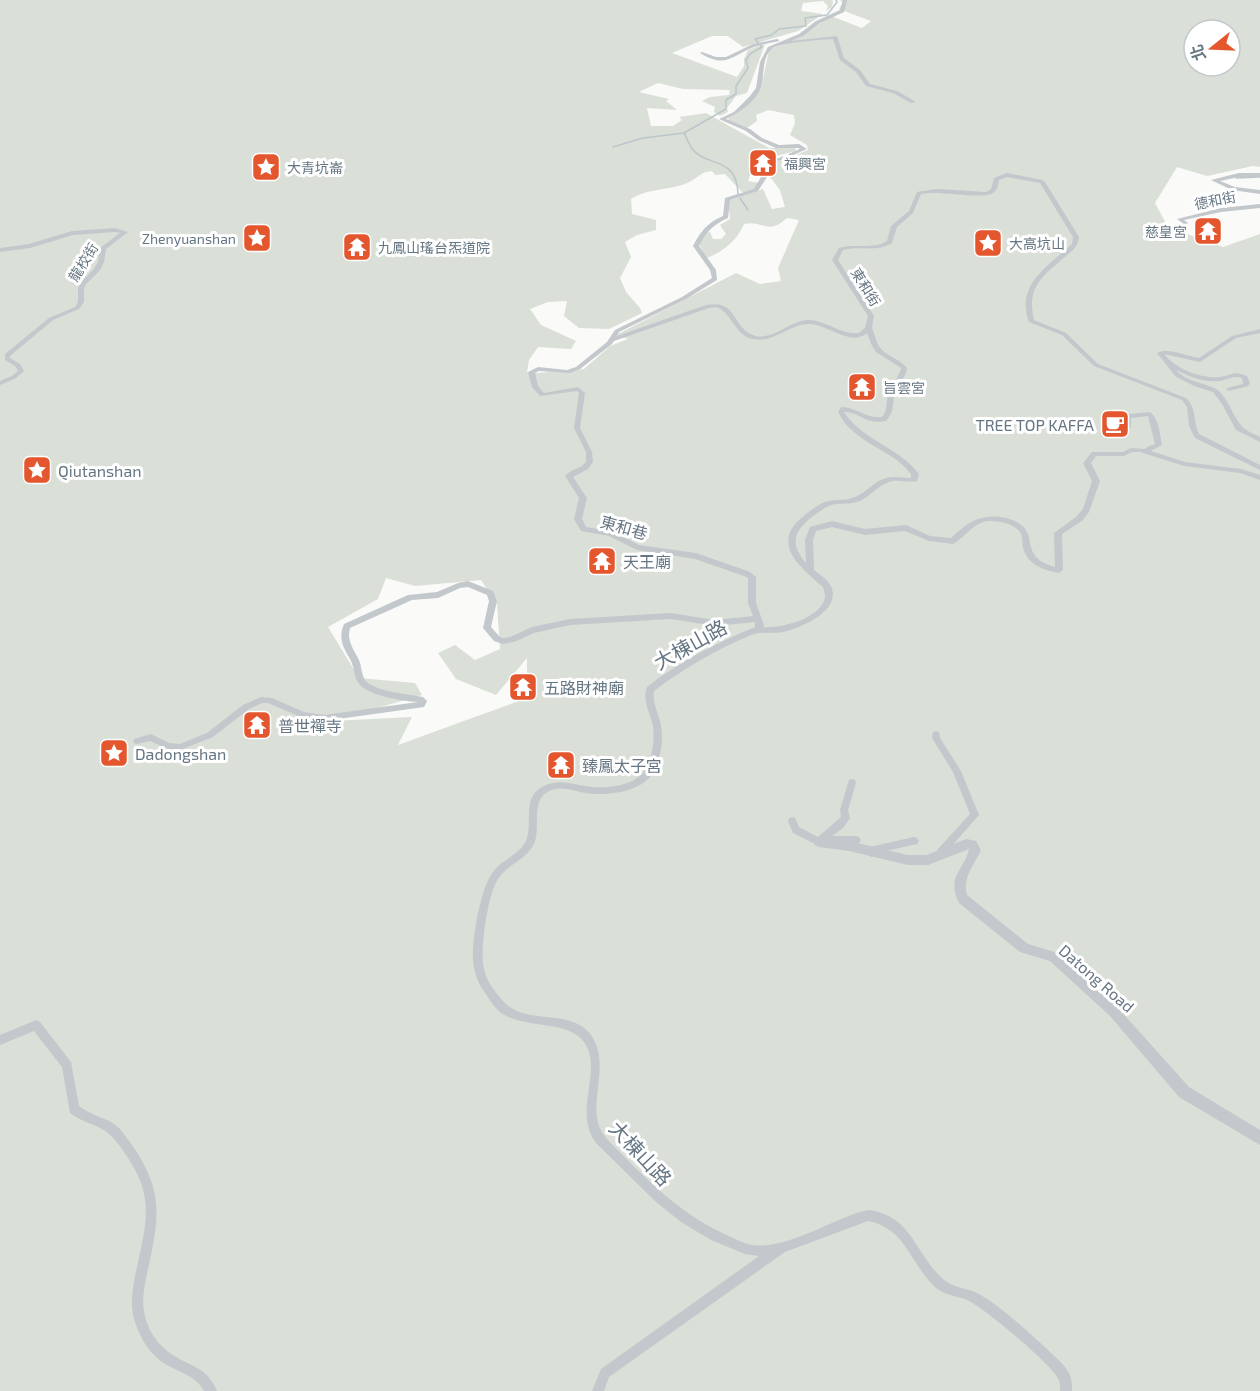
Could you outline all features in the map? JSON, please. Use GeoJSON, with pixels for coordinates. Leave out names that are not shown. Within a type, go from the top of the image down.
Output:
{"type":"FeatureCollection","features":[{"type":"Feature","properties":{"kind":"street"},"geometry":{"type":"LineString","coordinates":[[614,339],[613,334],[616,331],[684,298],[715,279],[713,270],[696,246],[711,224],[726,217],[727,199],[756,190],[764,177],[757,165],[759,162],[780,159],[804,149],[799,146],[783,148],[770,144],[748,130],[722,119],[736,112],[752,97],[758,88],[762,62],[773,45],[799,35],[818,22],[842,11],[845,0]]}},
{"type":"Feature","properties":{"kind":"street"},"geometry":{"type":"LineString","coordinates":[[702,53],[715,58],[729,58],[758,45],[799,35]]}},
{"type":"Feature","properties":{"kind":"street"},"geometry":{"type":"LineString","coordinates":[[773,45],[835,37],[842,58],[858,72],[868,85],[888,89],[913,102]]}},
{"type":"Feature","properties":{"kind":"street","name":"東和街"},"geometry":{"type":"LineString","coordinates":[[614,339],[712,305],[724,306],[738,328],[750,337],[769,337],[800,322],[819,323],[846,336],[861,336],[868,329],[871,316],[835,260],[841,249],[853,246],[872,249],[885,246],[890,242],[894,226],[911,212],[919,193],[923,191],[951,190],[984,194],[991,193],[996,179],[1007,175],[1038,180],[1045,185],[1076,237],[1071,248],[1036,278],[1028,299],[1031,321],[1064,334],[1096,365],[1184,399],[1191,408],[1192,428],[1197,436],[1260,468]]}},
{"type":"Feature","properties":{"kind":"street","name":"德和街"},"geometry":{"type":"LineString","coordinates":[[1260,175],[1239,175],[1214,180],[1234,189],[1260,192]]}},
{"type":"Feature","properties":{"kind":"street","name":"德和街"},"geometry":{"type":"LineString","coordinates":[[1185,223],[1180,219],[1221,210],[1260,206]]}},
{"type":"Feature","properties":{"kind":"street","name":"龍校街"},"geometry":{"type":"LineString","coordinates":[[0,250],[30,246],[72,233],[115,230],[125,232],[104,248],[96,270],[81,284],[79,290],[81,302],[77,308],[51,319],[7,355],[7,359],[18,366],[21,371],[14,377],[0,382]]}},
{"type":"Feature","properties":{"kind":"street"},"geometry":{"type":"LineString","coordinates":[[137,741],[151,737],[168,746],[180,747],[210,735],[246,707],[261,700],[269,700],[303,715],[324,718],[420,705],[423,701],[420,699],[388,693],[365,684],[361,680],[358,664],[344,644],[347,626],[411,597],[438,595],[468,584],[489,593],[493,602],[487,628],[502,641],[511,640],[532,630],[570,622],[671,616],[715,623],[757,624],[768,631],[791,626],[810,618],[825,608],[829,591],[827,585],[797,560],[792,551],[797,525],[830,502],[852,501],[881,482],[893,479],[914,479],[915,474],[910,465],[899,455],[867,441],[841,412],[843,409],[852,410],[872,421],[884,419],[892,407],[891,395],[904,373],[904,368],[900,363],[877,350],[873,334],[868,329]]}},
{"type":"Feature","properties":{"kind":"street"},"geometry":{"type":"LineString","coordinates":[[1260,331],[1234,337],[1200,360],[1179,357],[1163,351],[1160,353],[1177,375],[1215,391],[1225,403],[1238,428],[1260,440]]}},
{"type":"Feature","properties":{"kind":"street","name":"東和巷"},"geometry":{"type":"LineString","coordinates":[[614,339],[578,368],[568,372],[538,369],[531,372],[535,387],[542,395],[572,388],[582,393],[577,428],[588,446],[589,462],[569,476],[583,498],[578,519],[580,524],[586,531],[611,534],[637,547],[696,556],[747,574],[752,577],[752,603],[757,624]]}},
{"type":"Feature","properties":{"kind":"street"},"geometry":{"type":"LineString","coordinates":[[1164,360],[1199,378],[1213,380],[1237,374],[1245,377],[1248,383],[1246,385],[1229,389]]}},
{"type":"Feature","properties":{"kind":"street"},"geometry":{"type":"LineString","coordinates":[[1128,427],[1128,416],[1140,413],[1150,414],[1159,445],[1147,452]]}},
{"type":"Feature","properties":{"kind":"street"},"geometry":{"type":"LineString","coordinates":[[810,570],[809,540],[813,529],[822,525],[832,524],[865,532],[906,528],[929,538],[953,542],[980,520],[990,519],[1021,528],[1026,536],[1026,546],[1031,557],[1047,568],[1059,570],[1058,533],[1079,519],[1086,510],[1096,481],[1087,463],[1094,454],[1124,454],[1131,450],[1147,452],[1184,464],[1241,471],[1260,478]]}},
{"type":"Feature","properties":{"kind":"street","name":"大棟山路"},"geometry":{"type":"LineString","coordinates":[[757,624],[666,676],[650,688],[649,706],[658,726],[658,741],[649,771],[641,781],[598,791],[560,785],[540,792],[534,802],[533,834],[530,844],[514,861],[497,872],[491,883],[477,957],[480,975],[503,1009],[528,1019],[577,1028],[587,1038],[593,1048],[597,1070],[593,1102],[595,1134],[662,1203],[708,1235],[754,1251],[784,1246],[868,1215],[882,1216],[905,1234],[918,1257],[936,1280],[952,1293],[971,1296],[1033,1343],[1065,1377],[1066,1391]]}},
{"type":"Feature","properties":{"kind":"street"},"geometry":{"type":"LineString","coordinates":[[936,734],[936,738],[957,771],[975,815],[937,857]]}},
{"type":"Feature","properties":{"kind":"street"},"geometry":{"type":"LineString","coordinates":[[819,843],[825,834],[842,824],[846,818],[844,810],[852,783]]}},
{"type":"Feature","properties":{"kind":"street"},"geometry":{"type":"LineString","coordinates":[[792,821],[796,830],[819,843]]}},
{"type":"Feature","properties":{"kind":"street"},"geometry":{"type":"LineString","coordinates":[[819,843],[825,840],[856,840]]}},
{"type":"Feature","properties":{"kind":"street"},"geometry":{"type":"LineString","coordinates":[[872,853],[874,850],[914,841]]}},
{"type":"Feature","properties":{"kind":"street","name":"Datong Road"},"geometry":{"type":"LineString","coordinates":[[819,843],[849,846],[908,860],[928,860],[966,844],[972,844],[975,850],[959,879],[958,891],[963,899],[1024,948],[1054,957],[1114,1012],[1184,1092],[1260,1138]]}},
{"type":"Feature","properties":{"kind":"street"},"geometry":{"type":"LineString","coordinates":[[0,1040],[36,1025],[67,1065],[74,1109],[79,1114],[105,1122],[118,1135],[138,1167],[150,1194],[149,1225],[139,1285],[138,1314],[148,1338],[164,1357],[205,1378],[211,1391]]}},
{"type":"Feature","properties":{"kind":"street"},"geometry":{"type":"LineString","coordinates":[[598,1391],[605,1373],[784,1246]]}},
{"type":"Feature","properties":{"kind":"shaded area"},"geometry":{"type":"Polygon","coordinates":[[[0,0],[832,0],[832,7],[826,11],[828,6],[823,1],[803,3],[801,11],[823,14],[798,31],[743,47],[728,36],[712,36],[672,53],[737,77],[744,66],[748,50],[765,44],[747,93],[736,96],[727,108],[728,112],[720,116],[714,112],[715,107],[702,101],[710,97],[729,95],[730,90],[683,89],[658,83],[639,92],[669,99],[666,101],[677,110],[647,108],[651,126],[673,126],[682,120],[679,117],[706,113],[769,148],[795,148],[796,151],[755,161],[754,166],[759,172],[750,175],[748,181],[759,183],[761,186],[750,192],[742,192],[725,174],[715,175],[712,171],[703,173],[684,184],[638,195],[631,199],[632,214],[656,220],[656,230],[637,235],[625,242],[631,257],[620,278],[626,292],[642,313],[609,329],[579,328],[564,316],[567,301],[548,302],[530,309],[541,325],[576,341],[571,349],[538,347],[529,360],[527,372],[537,373],[584,369],[610,346],[628,339],[616,335],[736,273],[760,284],[781,281],[778,268],[799,220],[787,218],[770,227],[744,224],[738,236],[729,245],[706,258],[699,244],[706,233],[710,232],[713,239],[721,239],[726,234],[720,225],[730,219],[728,201],[763,189],[772,209],[785,207],[780,190],[760,164],[784,160],[808,150],[807,145],[790,135],[795,123],[794,115],[768,110],[756,115],[757,121],[747,128],[728,121],[729,117],[741,110],[761,89],[769,50],[801,36],[831,16],[862,28],[871,21],[839,9],[843,3],[840,0],[1260,0],[1260,167],[1253,166],[1207,176],[1177,167],[1155,203],[1168,227],[1223,247],[1260,234],[1260,1391],[0,1391],[0,0]],[[386,578],[378,599],[328,627],[359,678],[415,683],[422,695],[332,721],[412,717],[398,745],[527,698],[527,658],[496,695],[456,679],[438,653],[455,645],[475,660],[500,649],[497,604],[481,580],[415,586],[386,578]]]}},
{"type":"Feature","properties":{"kind":"waterway"},"geometry":{"type":"LineString","coordinates":[[684,133],[726,109],[726,100],[736,94],[736,86],[748,68],[746,60],[750,54],[762,47],[755,39],[772,35],[779,29],[806,26],[805,18],[827,15],[837,2],[836,0]]}},
{"type":"Feature","properties":{"kind":"waterway"},"geometry":{"type":"LineString","coordinates":[[613,147],[643,138],[684,133]]}},
{"type":"Feature","properties":{"kind":"waterway"},"geometry":{"type":"LineString","coordinates":[[684,133],[692,148],[699,155],[720,164],[733,173],[738,194]]}},
{"type":"Feature","properties":{"kind":"waterway"},"geometry":{"type":"LineString","coordinates":[[1236,178],[1260,177]]}},
{"type":"Feature","properties":{"kind":"waterway"},"geometry":{"type":"LineString","coordinates":[[740,198],[748,210]]}},
{"type":"Feature","properties":{"kind":"place","name":"福興宮"},"geometry":{"type":"Point","coordinates":[763,163]}},
{"type":"Feature","properties":{"kind":"place","name":"大青坑崙"},"geometry":{"type":"Point","coordinates":[266,167]}},
{"type":"Feature","properties":{"kind":"place","name":"慈皇宮"},"geometry":{"type":"Point","coordinates":[1208,231]}},
{"type":"Feature","properties":{"kind":"place","name":"Zhenyuanshan"},"geometry":{"type":"Point","coordinates":[257,238]}},
{"type":"Feature","properties":{"kind":"place","name":"大高坑山"},"geometry":{"type":"Point","coordinates":[988,243]}},
{"type":"Feature","properties":{"kind":"place","name":"九鳳山瑤台炁道院"},"geometry":{"type":"Point","coordinates":[357,247]}},
{"type":"Feature","properties":{"kind":"place","name":"旨雲宮"},"geometry":{"type":"Point","coordinates":[862,387]}},
{"type":"Feature","properties":{"kind":"place","name":"TREE TOP KAFFA"},"geometry":{"type":"Point","coordinates":[1115,424]}},
{"type":"Feature","properties":{"kind":"place","name":"Qiutanshan"},"geometry":{"type":"Point","coordinates":[37,470]}},
{"type":"Feature","properties":{"kind":"place","name":"天王廟"},"geometry":{"type":"Point","coordinates":[602,561]}},
{"type":"Feature","properties":{"kind":"place","name":"五路財神廟"},"geometry":{"type":"Point","coordinates":[523,687]}},
{"type":"Feature","properties":{"kind":"place","name":"普世禪寺"},"geometry":{"type":"Point","coordinates":[257,725]}},
{"type":"Feature","properties":{"kind":"place","name":"Dadongshan"},"geometry":{"type":"Point","coordinates":[114,753]}},
{"type":"Feature","properties":{"kind":"place","name":"臻鳳太子宮"},"geometry":{"type":"Point","coordinates":[561,765]}}]}
